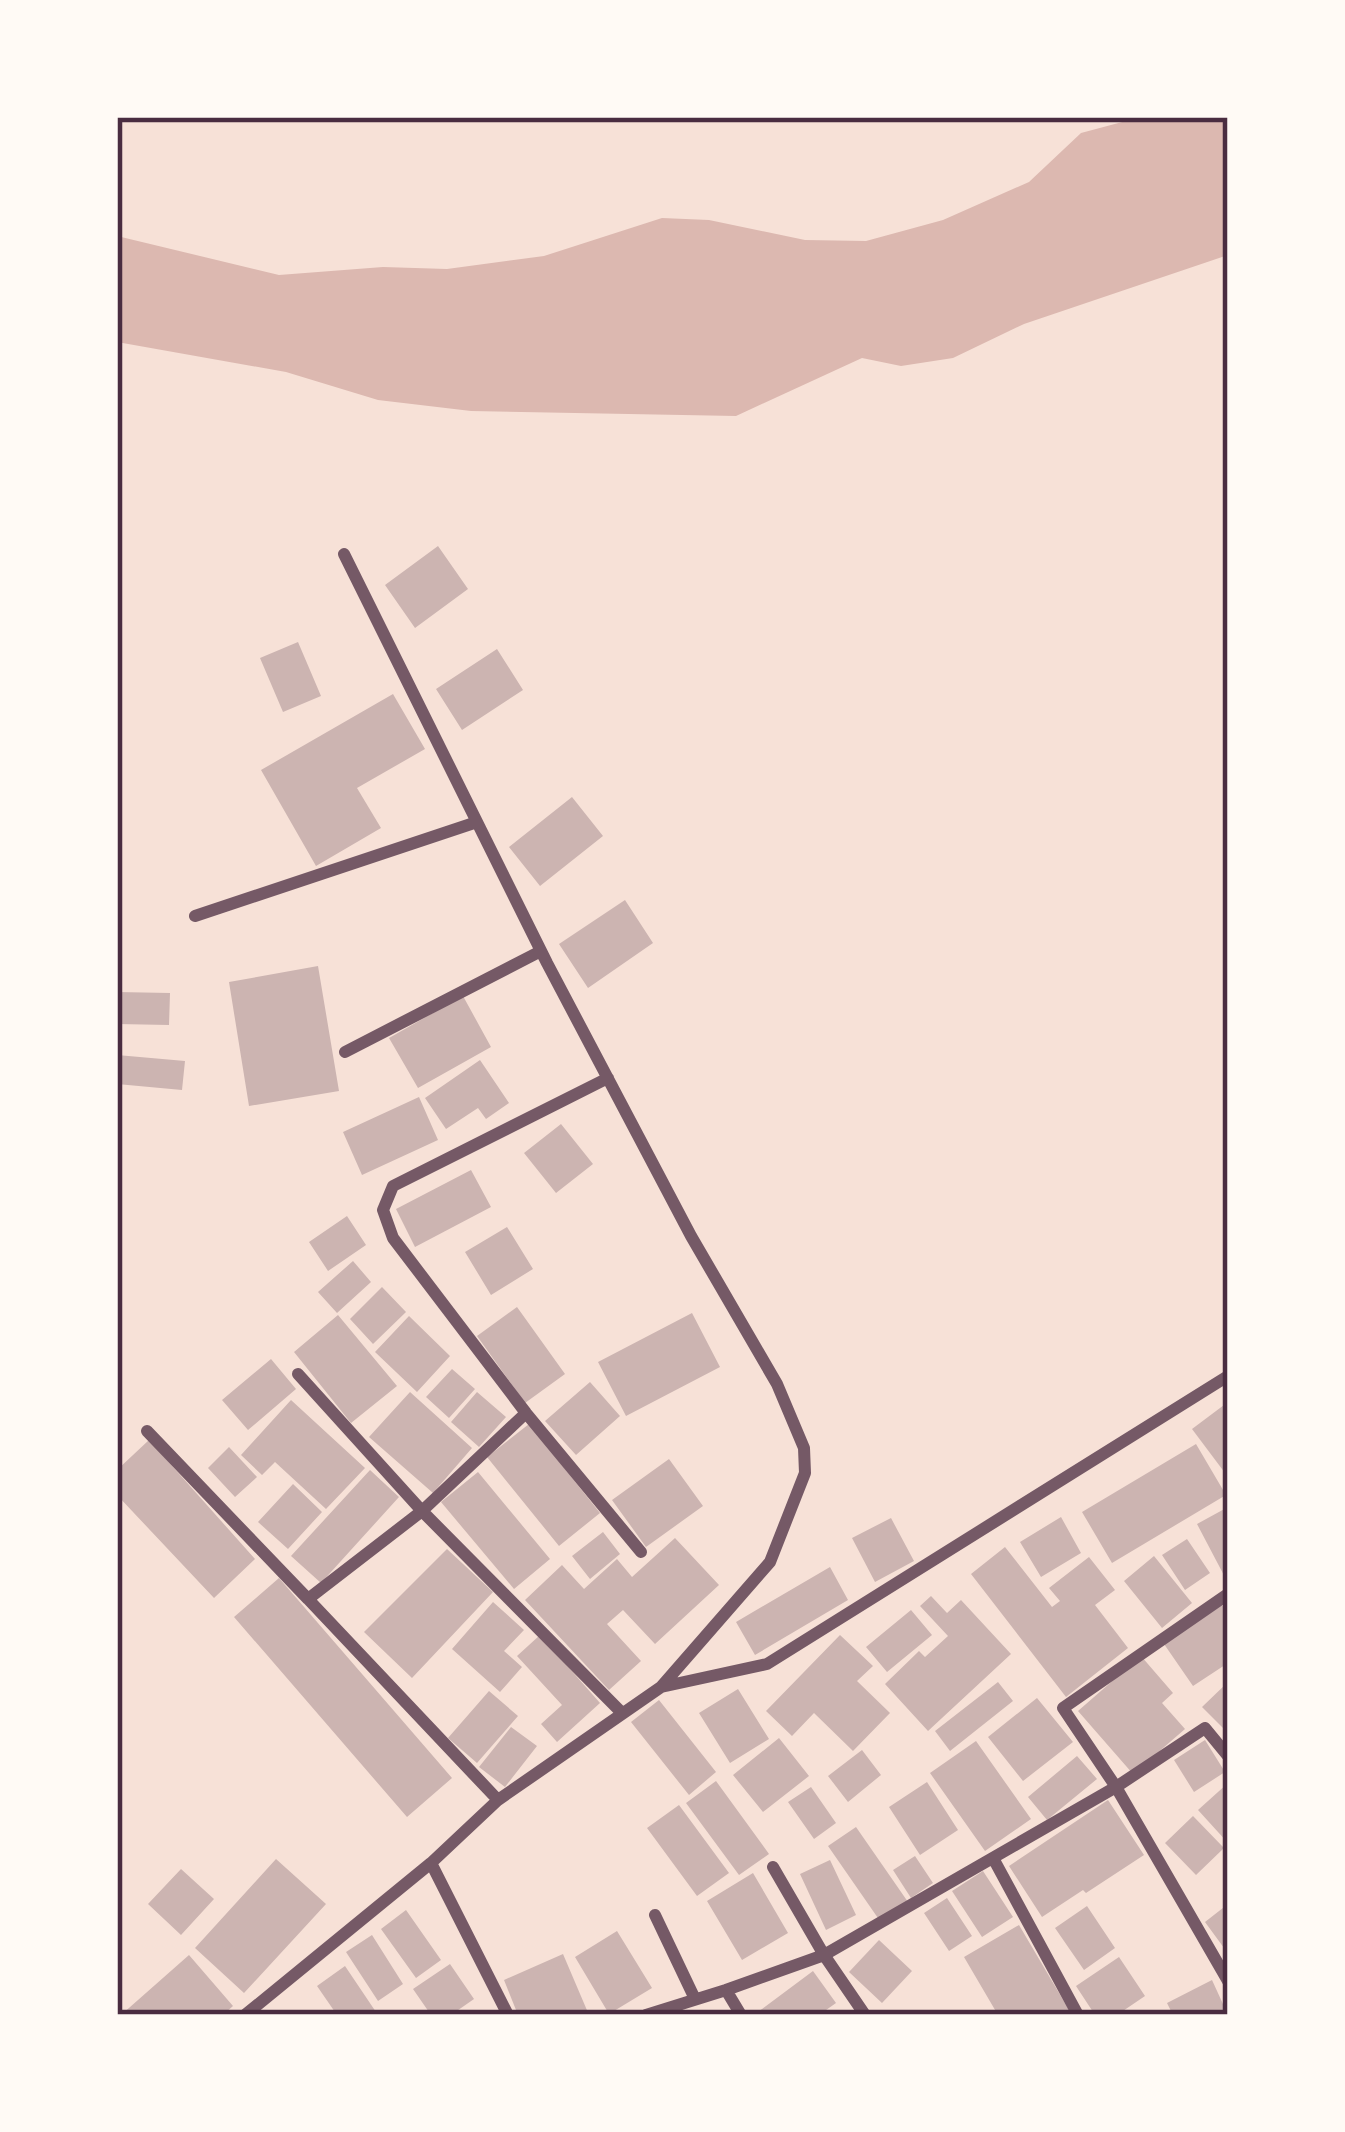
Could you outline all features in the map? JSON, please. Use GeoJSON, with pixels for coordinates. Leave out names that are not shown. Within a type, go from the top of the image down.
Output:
{"type":"FeatureCollection","features":[{"type":"Feature","properties":{"kind":"street"},"geometry":{"type":"LineString","coordinates":[[245,2015],[431,1863],[498,1800],[662,1687],[770,1562],[805,1473],[804,1448],[777,1384],[691,1236],[608,1078],[344,554]]}},
{"type":"Feature","properties":{"kind":"street"},"geometry":{"type":"LineString","coordinates":[[195,916],[477,822]]}},
{"type":"Feature","properties":{"kind":"street"},"geometry":{"type":"LineString","coordinates":[[345,1052],[542,951]]}},
{"type":"Feature","properties":{"kind":"street"},"geometry":{"type":"LineString","coordinates":[[608,1078],[393,1186],[383,1210],[392,1238],[526,1413],[641,1552]]}},
{"type":"Feature","properties":{"kind":"street"},"geometry":{"type":"LineString","coordinates":[[298,1374],[422,1511],[622,1713]]}},
{"type":"Feature","properties":{"kind":"street"},"geometry":{"type":"LineString","coordinates":[[662,1687],[767,1664],[1228,1376]]}},
{"type":"Feature","properties":{"kind":"street"},"geometry":{"type":"LineString","coordinates":[[308,1599],[422,1511],[526,1413]]}},
{"type":"Feature","properties":{"kind":"street"},"geometry":{"type":"LineString","coordinates":[[146,1431],[498,1800]]}},
{"type":"Feature","properties":{"kind":"street"},"geometry":{"type":"LineString","coordinates":[[1228,1594],[1063,1708],[1116,1787],[1228,1981]]}},
{"type":"Feature","properties":{"kind":"street"},"geometry":{"type":"LineString","coordinates":[[646,2015],[824,1954],[1116,1787],[1205,1728],[1228,1756]]}},
{"type":"Feature","properties":{"kind":"street"},"geometry":{"type":"LineString","coordinates":[[993,1858],[1078,2015]]}},
{"type":"Feature","properties":{"kind":"street"},"geometry":{"type":"LineString","coordinates":[[431,1863],[508,2015]]}},
{"type":"Feature","properties":{"kind":"street"},"geometry":{"type":"LineString","coordinates":[[773,1867],[865,2015]]}},
{"type":"Feature","properties":{"kind":"street"},"geometry":{"type":"LineString","coordinates":[[655,1915],[695,1999]]}},
{"type":"Feature","properties":{"kind":"street"},"geometry":{"type":"LineString","coordinates":[[726,1990],[741,2015]]}},
{"type":"Feature","properties":{"kind":"shaded area"},"geometry":{"type":"Polygon","coordinates":[[[1141,117],[1228,117],[1228,255],[1024,324],[953,358],[901,366],[862,358],[736,416],[471,411],[378,400],[286,372],[117,342],[117,236],[279,275],[383,267],[447,269],[544,256],[662,218],[709,220],[805,240],[866,241],[943,220],[1029,182],[1081,133],[1141,117]]]}},
{"type":"Feature","properties":{"kind":"building"},"geometry":{"type":"Polygon","coordinates":[[[438,546],[468,589],[415,628],[385,585],[438,546]]]}},
{"type":"Feature","properties":{"kind":"building"},"geometry":{"type":"Polygon","coordinates":[[[298,642],[321,696],[283,712],[260,658],[298,642]]]}},
{"type":"Feature","properties":{"kind":"building"},"geometry":{"type":"Polygon","coordinates":[[[497,649],[523,690],[462,730],[436,689],[497,649]]]}},
{"type":"Feature","properties":{"kind":"building"},"geometry":{"type":"Polygon","coordinates":[[[393,694],[425,749],[357,788],[381,828],[316,866],[261,770],[393,694]]]}},
{"type":"Feature","properties":{"kind":"building"},"geometry":{"type":"Polygon","coordinates":[[[572,797],[603,836],[540,886],[509,847],[572,797]]]}},
{"type":"Feature","properties":{"kind":"building"},"geometry":{"type":"Polygon","coordinates":[[[625,900],[653,943],[588,988],[559,944],[625,900]]]}},
{"type":"Feature","properties":{"kind":"building"},"geometry":{"type":"Polygon","coordinates":[[[318,966],[339,1091],[249,1106],[229,982],[318,966]]]}},
{"type":"Feature","properties":{"kind":"building"},"geometry":{"type":"Polygon","coordinates":[[[117,992],[170,993],[169,1025],[117,1024],[117,992]]]}},
{"type":"Feature","properties":{"kind":"building"},"geometry":{"type":"Polygon","coordinates":[[[463,996],[491,1047],[418,1088],[389,1038],[463,996]]]}},
{"type":"Feature","properties":{"kind":"building"},"geometry":{"type":"Polygon","coordinates":[[[117,1055],[185,1061],[182,1090],[117,1084],[117,1055]]]}},
{"type":"Feature","properties":{"kind":"building"},"geometry":{"type":"Polygon","coordinates":[[[480,1060],[509,1103],[486,1119],[478,1108],[446,1129],[425,1098],[480,1060]]]}},
{"type":"Feature","properties":{"kind":"building"},"geometry":{"type":"Polygon","coordinates":[[[419,1097],[438,1140],[362,1175],[343,1132],[419,1097]]]}},
{"type":"Feature","properties":{"kind":"building"},"geometry":{"type":"Polygon","coordinates":[[[561,1124],[593,1164],[556,1193],[524,1153],[561,1124]]]}},
{"type":"Feature","properties":{"kind":"building"},"geometry":{"type":"Polygon","coordinates":[[[471,1170],[491,1207],[415,1247],[396,1209],[471,1170]]]}},
{"type":"Feature","properties":{"kind":"building"},"geometry":{"type":"Polygon","coordinates":[[[347,1216],[366,1245],[328,1271],[309,1242],[347,1216]]]}},
{"type":"Feature","properties":{"kind":"building"},"geometry":{"type":"Polygon","coordinates":[[[507,1227],[533,1269],[491,1295],[465,1252],[507,1227]]]}},
{"type":"Feature","properties":{"kind":"building"},"geometry":{"type":"Polygon","coordinates":[[[353,1261],[371,1282],[337,1313],[318,1292],[353,1261]]]}},
{"type":"Feature","properties":{"kind":"building"},"geometry":{"type":"Polygon","coordinates":[[[382,1287],[406,1312],[373,1344],[350,1319],[382,1287]]]}},
{"type":"Feature","properties":{"kind":"building"},"geometry":{"type":"Polygon","coordinates":[[[517,1307],[565,1374],[525,1403],[477,1336],[517,1307]]]}},
{"type":"Feature","properties":{"kind":"building"},"geometry":{"type":"Polygon","coordinates":[[[692,1313],[720,1367],[626,1416],[598,1362],[692,1313]]]}},
{"type":"Feature","properties":{"kind":"building"},"geometry":{"type":"Polygon","coordinates":[[[338,1315],[397,1386],[351,1423],[294,1352],[338,1315]]]}},
{"type":"Feature","properties":{"kind":"building"},"geometry":{"type":"Polygon","coordinates":[[[409,1316],[450,1356],[417,1392],[375,1352],[409,1316]]]}},
{"type":"Feature","properties":{"kind":"building"},"geometry":{"type":"Polygon","coordinates":[[[271,1359],[296,1389],[248,1430],[222,1400],[271,1359]]]}},
{"type":"Feature","properties":{"kind":"building"},"geometry":{"type":"Polygon","coordinates":[[[452,1369],[475,1389],[449,1418],[426,1397],[452,1369]]]}},
{"type":"Feature","properties":{"kind":"building"},"geometry":{"type":"Polygon","coordinates":[[[590,1382],[620,1416],[576,1455],[545,1421],[590,1382]]]}},
{"type":"Feature","properties":{"kind":"building"},"geometry":{"type":"Polygon","coordinates":[[[410,1392],[472,1448],[433,1493],[369,1437],[410,1392]]]}},
{"type":"Feature","properties":{"kind":"building"},"geometry":{"type":"Polygon","coordinates":[[[477,1392],[506,1417],[479,1447],[451,1422],[477,1392]]]}},
{"type":"Feature","properties":{"kind":"building"},"geometry":{"type":"Polygon","coordinates":[[[291,1400],[365,1468],[326,1509],[275,1462],[262,1475],[241,1455],[291,1400]]]}},
{"type":"Feature","properties":{"kind":"building"},"geometry":{"type":"Polygon","coordinates":[[[1228,1402],[1228,1477],[1192,1429],[1228,1402]]]}},
{"type":"Feature","properties":{"kind":"building"},"geometry":{"type":"Polygon","coordinates":[[[529,1424],[600,1513],[559,1546],[487,1457],[529,1424]]]}},
{"type":"Feature","properties":{"kind":"building"},"geometry":{"type":"Polygon","coordinates":[[[149,1440],[255,1559],[214,1598],[117,1495],[117,1470],[149,1440]]]}},
{"type":"Feature","properties":{"kind":"building"},"geometry":{"type":"Polygon","coordinates":[[[1196,1444],[1226,1495],[1112,1563],[1082,1512],[1196,1444]]]}},
{"type":"Feature","properties":{"kind":"building"},"geometry":{"type":"Polygon","coordinates":[[[229,1447],[257,1477],[235,1497],[208,1468],[229,1447]]]}},
{"type":"Feature","properties":{"kind":"building"},"geometry":{"type":"Polygon","coordinates":[[[669,1459],[703,1506],[646,1547],[612,1500],[669,1459]]]}},
{"type":"Feature","properties":{"kind":"building"},"geometry":{"type":"Polygon","coordinates":[[[370,1470],[399,1497],[321,1583],[291,1556],[370,1470]]]}},
{"type":"Feature","properties":{"kind":"building"},"geometry":{"type":"Polygon","coordinates":[[[478,1472],[550,1559],[514,1589],[441,1502],[478,1472]]]}},
{"type":"Feature","properties":{"kind":"building"},"geometry":{"type":"Polygon","coordinates":[[[293,1484],[322,1512],[288,1549],[258,1522],[293,1484]]]}},
{"type":"Feature","properties":{"kind":"building"},"geometry":{"type":"Polygon","coordinates":[[[1228,1507],[1228,1583],[1197,1524],[1228,1507]]]}},
{"type":"Feature","properties":{"kind":"building"},"geometry":{"type":"Polygon","coordinates":[[[1061,1517],[1081,1553],[1041,1577],[1020,1542],[1061,1517]]]}},
{"type":"Feature","properties":{"kind":"building"},"geometry":{"type":"Polygon","coordinates":[[[891,1518],[914,1561],[875,1582],[852,1538],[891,1518]]]}},
{"type":"Feature","properties":{"kind":"building"},"geometry":{"type":"Polygon","coordinates":[[[603,1532],[620,1554],[590,1579],[572,1556],[603,1532]]]}},
{"type":"Feature","properties":{"kind":"building"},"geometry":{"type":"Polygon","coordinates":[[[675,1538],[719,1585],[655,1644],[623,1610],[607,1624],[641,1661],[609,1690],[525,1600],[562,1565],[584,1589],[617,1559],[632,1577],[675,1538]]]}},
{"type":"Feature","properties":{"kind":"building"},"geometry":{"type":"Polygon","coordinates":[[[1187,1539],[1210,1573],[1185,1590],[1162,1555],[1187,1539]]]}},
{"type":"Feature","properties":{"kind":"building"},"geometry":{"type":"Polygon","coordinates":[[[1005,1547],[1052,1607],[1060,1601],[1049,1588],[1089,1557],[1115,1590],[1095,1605],[1128,1648],[1066,1697],[971,1574],[1005,1547]]]}},
{"type":"Feature","properties":{"kind":"building"},"geometry":{"type":"Polygon","coordinates":[[[447,1549],[493,1592],[412,1678],[364,1632],[447,1549]]]}},
{"type":"Feature","properties":{"kind":"building"},"geometry":{"type":"Polygon","coordinates":[[[1154,1556],[1192,1603],[1162,1628],[1124,1581],[1154,1556]]]}},
{"type":"Feature","properties":{"kind":"building"},"geometry":{"type":"Polygon","coordinates":[[[830,1567],[848,1600],[755,1655],[736,1622],[830,1567]]]}},
{"type":"Feature","properties":{"kind":"building"},"geometry":{"type":"Polygon","coordinates":[[[279,1578],[452,1778],[407,1817],[234,1617],[279,1578]]]}},
{"type":"Feature","properties":{"kind":"building"},"geometry":{"type":"Polygon","coordinates":[[[931,1596],[947,1613],[961,1600],[1011,1654],[928,1731],[885,1684],[919,1651],[925,1657],[948,1636],[920,1606],[931,1596]]]}},
{"type":"Feature","properties":{"kind":"building"},"geometry":{"type":"Polygon","coordinates":[[[493,1602],[524,1630],[504,1651],[522,1667],[500,1692],[452,1649],[493,1602]]]}},
{"type":"Feature","properties":{"kind":"building"},"geometry":{"type":"Polygon","coordinates":[[[1222,1605],[1228,1613],[1228,1663],[1193,1686],[1164,1644],[1222,1605]]]}},
{"type":"Feature","properties":{"kind":"building"},"geometry":{"type":"Polygon","coordinates":[[[911,1610],[932,1635],[887,1672],[866,1647],[911,1610]]]}},
{"type":"Feature","properties":{"kind":"building"},"geometry":{"type":"Polygon","coordinates":[[[540,1635],[600,1703],[557,1742],[541,1724],[562,1705],[517,1656],[540,1635]]]}},
{"type":"Feature","properties":{"kind":"building"},"geometry":{"type":"Polygon","coordinates":[[[840,1635],[873,1666],[857,1681],[890,1713],[853,1751],[814,1713],[792,1736],[766,1711],[840,1635]]]}},
{"type":"Feature","properties":{"kind":"building"},"geometry":{"type":"Polygon","coordinates":[[[1141,1656],[1173,1693],[1162,1703],[1185,1729],[1133,1774],[1078,1711],[1141,1656]]]}},
{"type":"Feature","properties":{"kind":"building"},"geometry":{"type":"Polygon","coordinates":[[[998,1682],[1013,1701],[950,1751],[935,1731],[998,1682]]]}},
{"type":"Feature","properties":{"kind":"building"},"geometry":{"type":"Polygon","coordinates":[[[1228,1682],[1228,1733],[1202,1707],[1228,1682]]]}},
{"type":"Feature","properties":{"kind":"building"},"geometry":{"type":"Polygon","coordinates":[[[738,1689],[769,1739],[730,1763],[699,1713],[738,1689]]]}},
{"type":"Feature","properties":{"kind":"building"},"geometry":{"type":"Polygon","coordinates":[[[489,1691],[518,1716],[477,1763],[448,1738],[489,1691]]]}},
{"type":"Feature","properties":{"kind":"building"},"geometry":{"type":"Polygon","coordinates":[[[1037,1698],[1073,1742],[1023,1781],[988,1737],[1037,1698]]]}},
{"type":"Feature","properties":{"kind":"building"},"geometry":{"type":"Polygon","coordinates":[[[659,1700],[716,1772],[689,1795],[631,1722],[659,1700]]]}},
{"type":"Feature","properties":{"kind":"building"},"geometry":{"type":"Polygon","coordinates":[[[511,1727],[537,1746],[505,1787],[479,1767],[511,1727]]]}},
{"type":"Feature","properties":{"kind":"building"},"geometry":{"type":"Polygon","coordinates":[[[779,1738],[809,1776],[763,1812],[733,1775],[779,1738]]]}},
{"type":"Feature","properties":{"kind":"building"},"geometry":{"type":"Polygon","coordinates":[[[1205,1740],[1225,1772],[1194,1792],[1174,1760],[1205,1740]]]}},
{"type":"Feature","properties":{"kind":"building"},"geometry":{"type":"Polygon","coordinates":[[[976,1741],[1031,1819],[985,1851],[930,1773],[976,1741]]]}},
{"type":"Feature","properties":{"kind":"building"},"geometry":{"type":"Polygon","coordinates":[[[862,1750],[881,1775],[848,1802],[828,1776],[862,1750]]]}},
{"type":"Feature","properties":{"kind":"building"},"geometry":{"type":"Polygon","coordinates":[[[1077,1756],[1097,1779],[1047,1820],[1028,1797],[1077,1756]]]}},
{"type":"Feature","properties":{"kind":"building"},"geometry":{"type":"Polygon","coordinates":[[[716,1781],[769,1854],[739,1875],[686,1803],[716,1781]]]}},
{"type":"Feature","properties":{"kind":"building"},"geometry":{"type":"Polygon","coordinates":[[[927,1782],[958,1830],[920,1855],[889,1807],[927,1782]]]}},
{"type":"Feature","properties":{"kind":"building"},"geometry":{"type":"Polygon","coordinates":[[[1228,1783],[1228,1843],[1198,1810],[1228,1783]]]}},
{"type":"Feature","properties":{"kind":"building"},"geometry":{"type":"Polygon","coordinates":[[[811,1787],[836,1823],[814,1839],[788,1802],[811,1787]]]}},
{"type":"Feature","properties":{"kind":"building"},"geometry":{"type":"Polygon","coordinates":[[[1108,1800],[1144,1855],[1042,1917],[1009,1866],[1108,1800]]]}},
{"type":"Feature","properties":{"kind":"building"},"geometry":{"type":"Polygon","coordinates":[[[679,1805],[729,1873],[697,1896],[647,1828],[679,1805]]]}},
{"type":"Feature","properties":{"kind":"building"},"geometry":{"type":"Polygon","coordinates":[[[1193,1816],[1224,1848],[1196,1875],[1165,1843],[1193,1816]]]}},
{"type":"Feature","properties":{"kind":"building"},"geometry":{"type":"Polygon","coordinates":[[[856,1827],[908,1902],[880,1921],[828,1846],[856,1827]]]}},
{"type":"Feature","properties":{"kind":"building"},"geometry":{"type":"Polygon","coordinates":[[[915,1856],[933,1883],[911,1898],[893,1870],[915,1856]]]}},
{"type":"Feature","properties":{"kind":"building"},"geometry":{"type":"Polygon","coordinates":[[[276,1859],[326,1904],[244,1993],[195,1948],[276,1859]]]}},
{"type":"Feature","properties":{"kind":"building"},"geometry":{"type":"Polygon","coordinates":[[[830,1860],[856,1915],[826,1930],[800,1874],[830,1860]]]}},
{"type":"Feature","properties":{"kind":"building"},"geometry":{"type":"Polygon","coordinates":[[[181,1869],[214,1899],[181,1935],[148,1904],[181,1869]]]}},
{"type":"Feature","properties":{"kind":"building"},"geometry":{"type":"Polygon","coordinates":[[[983,1871],[1013,1917],[982,1937],[952,1891],[983,1871]]]}},
{"type":"Feature","properties":{"kind":"building"},"geometry":{"type":"Polygon","coordinates":[[[753,1873],[788,1933],[742,1960],[707,1901],[753,1873]]]}},
{"type":"Feature","properties":{"kind":"building"},"geometry":{"type":"Polygon","coordinates":[[[947,1898],[972,1936],[949,1951],[924,1913],[947,1898]]]}},
{"type":"Feature","properties":{"kind":"building"},"geometry":{"type":"Polygon","coordinates":[[[1228,1904],[1228,1945],[1224,1948],[1205,1922],[1228,1904]]]}},
{"type":"Feature","properties":{"kind":"building"},"geometry":{"type":"Polygon","coordinates":[[[1087,1906],[1115,1948],[1084,1970],[1055,1928],[1087,1906]]]}},
{"type":"Feature","properties":{"kind":"building"},"geometry":{"type":"Polygon","coordinates":[[[406,1910],[441,1960],[416,1978],[381,1929],[406,1910]]]}},
{"type":"Feature","properties":{"kind":"building"},"geometry":{"type":"Polygon","coordinates":[[[1019,1925],[1072,2015],[998,2015],[964,1957],[1019,1925]]]}},
{"type":"Feature","properties":{"kind":"building"},"geometry":{"type":"Polygon","coordinates":[[[617,1931],[652,1988],[609,2014],[575,1957],[617,1931]]]}},
{"type":"Feature","properties":{"kind":"building"},"geometry":{"type":"Polygon","coordinates":[[[372,1935],[403,1984],[378,2001],[346,1952],[372,1935]]]}},
{"type":"Feature","properties":{"kind":"building"},"geometry":{"type":"Polygon","coordinates":[[[879,1940],[912,1971],[882,2003],[849,1972],[879,1940]]]}},
{"type":"Feature","properties":{"kind":"building"},"geometry":{"type":"Polygon","coordinates":[[[563,1954],[589,2015],[518,2015],[504,1980],[563,1954]]]}},
{"type":"Feature","properties":{"kind":"building"},"geometry":{"type":"Polygon","coordinates":[[[189,1955],[233,2006],[223,2015],[121,2015],[189,1955]]]}},
{"type":"Feature","properties":{"kind":"building"},"geometry":{"type":"Polygon","coordinates":[[[1119,1957],[1145,1996],[1117,2015],[1095,2015],[1076,1986],[1119,1957]]]}},
{"type":"Feature","properties":{"kind":"building"},"geometry":{"type":"Polygon","coordinates":[[[450,1964],[474,1999],[451,2015],[431,2015],[413,1989],[450,1964]]]}},
{"type":"Feature","properties":{"kind":"building"},"geometry":{"type":"Polygon","coordinates":[[[345,1966],[378,2015],[337,2015],[317,1986],[345,1966]]]}},
{"type":"Feature","properties":{"kind":"building"},"geometry":{"type":"Polygon","coordinates":[[[813,1971],[836,2003],[819,2015],[754,2015],[813,1971]]]}},
{"type":"Feature","properties":{"kind":"building"},"geometry":{"type":"Polygon","coordinates":[[[1212,1980],[1228,2015],[1173,2015],[1167,2003],[1212,1980]]]}}]}
